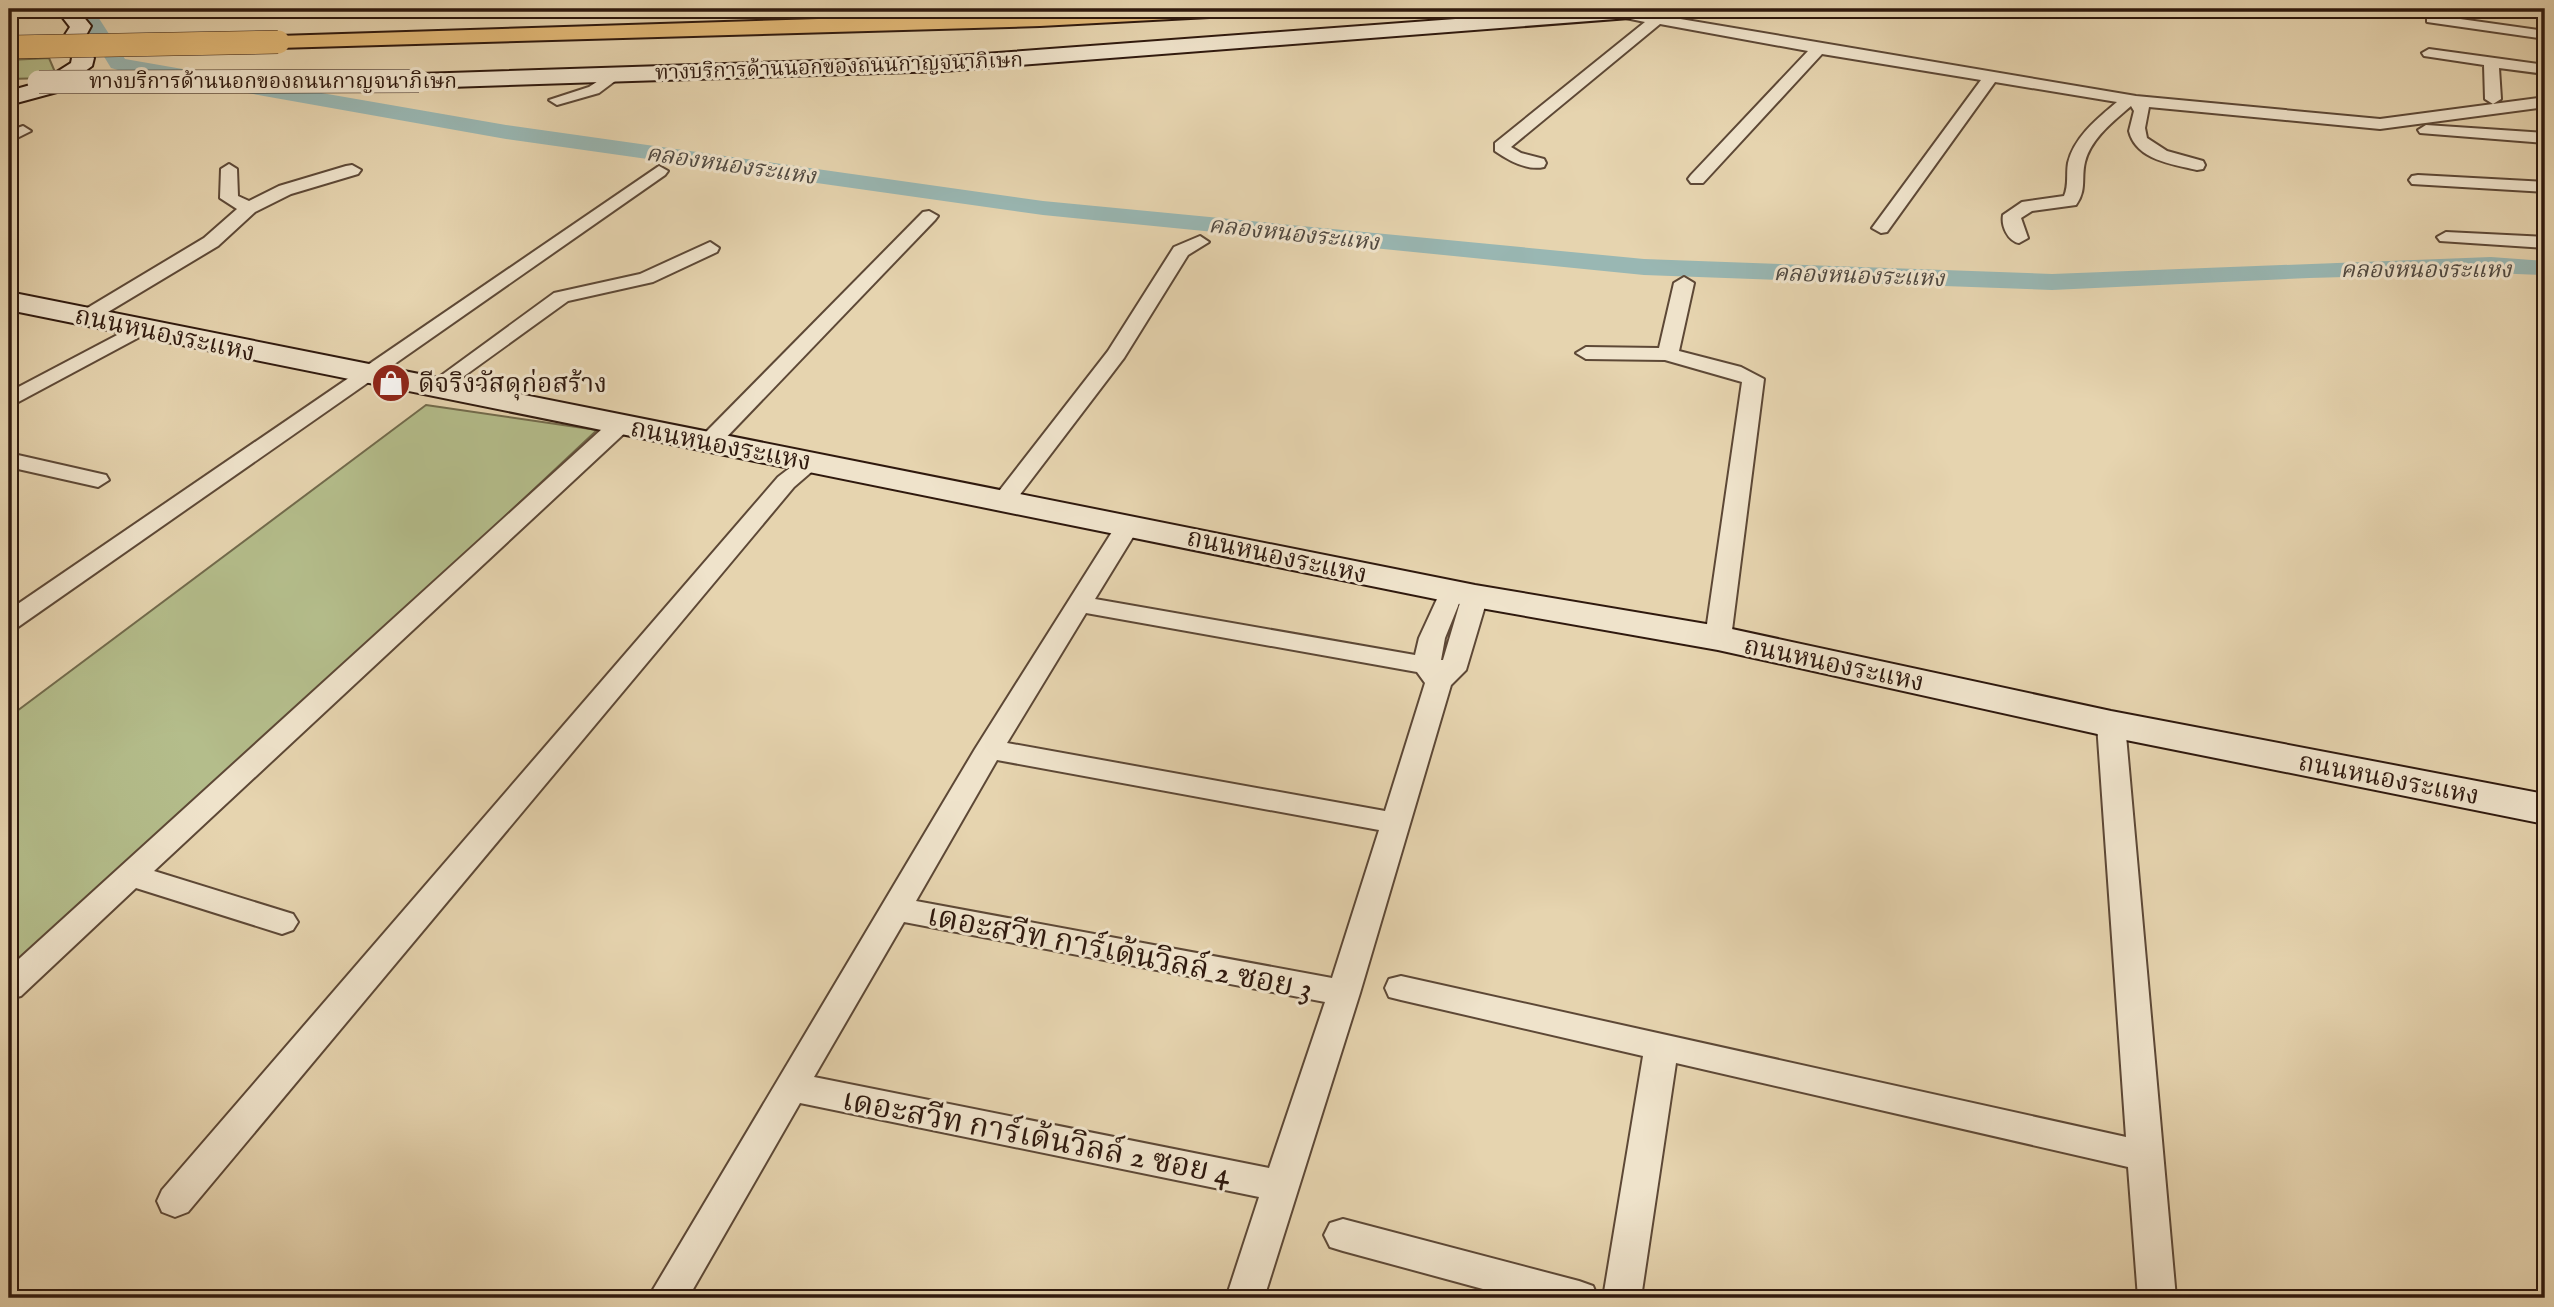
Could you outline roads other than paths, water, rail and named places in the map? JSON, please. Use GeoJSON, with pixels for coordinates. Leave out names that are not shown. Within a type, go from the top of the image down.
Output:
{"type":"FeatureCollection","features":[{"type":"Feature","properties":{"kind":"highway"},"geometry":{"type":"LineString","coordinates":[[9,47],[278,42],[1026,20],[1247,9]]}},
{"type":"Feature","properties":{"kind":"highway"},"geometry":{"type":"LineString","coordinates":[[49,23],[102,22]]}},
{"type":"Feature","properties":{"kind":"main road"},"geometry":{"type":"LineString","coordinates":[[9,97],[49,87],[81,66],[83,58],[72,41],[81,26],[66,9]]}},
{"type":"Feature","properties":{"kind":"main road","name":"ทางบริการด้านนอกของถนนกาญจนาภิเษก"},"geometry":{"type":"LineString","coordinates":[[9,82],[419,81],[943,65],[1621,13],[1662,14]]}},
{"type":"Feature","properties":{"kind":"main road","name":"ถนนหนองระแหง"},"geometry":{"type":"LineString","coordinates":[[9,301],[367,375],[1129,524],[1464,593],[1718,638],[2110,724],[2545,809]]}},
{"type":"Feature","properties":{"kind":"street"},"geometry":{"type":"LineString","coordinates":[[1538,163],[1515,157],[1501,147],[1662,14],[1818,48],[2133,100],[2380,124],[2545,102]]}},
{"type":"Feature","properties":{"kind":"street"},"geometry":{"type":"LineString","coordinates":[[2432,19],[2545,35]]}},
{"type":"Feature","properties":{"kind":"street"},"geometry":{"type":"LineString","coordinates":[[1697,179],[1818,48]]}},
{"type":"Feature","properties":{"kind":"street"},"geometry":{"type":"LineString","coordinates":[[2429,53],[2545,70]]}},
{"type":"Feature","properties":{"kind":"street"},"geometry":{"type":"LineString","coordinates":[[2491,62],[2493,99]]}},
{"type":"Feature","properties":{"kind":"street"},"geometry":{"type":"LineString","coordinates":[[557,100],[594,90],[615,75]]}},
{"type":"Feature","properties":{"kind":"street"},"geometry":{"type":"LineString","coordinates":[[1881,228],[1991,76]]}},
{"type":"Feature","properties":{"kind":"street"},"geometry":{"type":"LineString","coordinates":[[2133,100],[2143,110],[2136,129],[2138,139],[2145,146],[2164,155],[2197,165]]}},
{"type":"Feature","properties":{"kind":"street"},"geometry":{"type":"LineString","coordinates":[[2019,238],[2011,221],[2012,215],[2028,206],[2070,201],[2077,185],[2076,162],[2085,140],[2133,100]]}},
{"type":"Feature","properties":{"kind":"street"},"geometry":{"type":"LineString","coordinates":[[2417,129],[2539,138],[2545,150]]}},
{"type":"Feature","properties":{"kind":"street"},"geometry":{"type":"LineString","coordinates":[[229,169],[229,198],[249,208]]}},
{"type":"Feature","properties":{"kind":"street"},"geometry":{"type":"LineString","coordinates":[[86,317],[211,242],[249,208],[285,190],[352,170]]}},
{"type":"Feature","properties":{"kind":"street"},"geometry":{"type":"LineString","coordinates":[[9,622],[659,171]]}},
{"type":"Feature","properties":{"kind":"street"},"geometry":{"type":"LineString","coordinates":[[2418,180],[2545,187]]}},
{"type":"Feature","properties":{"kind":"street"},"geometry":{"type":"LineString","coordinates":[[709,442],[929,216]]}},
{"type":"Feature","properties":{"kind":"street"},"geometry":{"type":"LineString","coordinates":[[2446,237],[2545,243]]}},
{"type":"Feature","properties":{"kind":"street"},"geometry":{"type":"LineString","coordinates":[[1004,500],[1117,354],[1181,251],[1199,242]]}},
{"type":"Feature","properties":{"kind":"street"},"geometry":{"type":"LineString","coordinates":[[435,388],[561,297],[646,278],[677,266],[710,248]]}},
{"type":"Feature","properties":{"kind":"street"},"geometry":{"type":"LineString","coordinates":[[1668,354],[1684,284]]}},
{"type":"Feature","properties":{"kind":"street"},"geometry":{"type":"LineString","coordinates":[[9,401],[140,329]]}},
{"type":"Feature","properties":{"kind":"street"},"geometry":{"type":"LineString","coordinates":[[1586,353],[1668,354],[1685,363],[1730,370],[1753,379],[1718,638]]}},
{"type":"Feature","properties":{"kind":"street"},"geometry":{"type":"LineString","coordinates":[[9,987],[621,424]]}},
{"type":"Feature","properties":{"kind":"street"},"geometry":{"type":"LineString","coordinates":[[9,460],[99,480]]}},
{"type":"Feature","properties":{"kind":"street"},"geometry":{"type":"LineString","coordinates":[[175,1201],[777,493],[812,462]]}},
{"type":"Feature","properties":{"kind":"street"},"geometry":{"type":"LineString","coordinates":[[667,1298],[989,749],[1129,524]]}},
{"type":"Feature","properties":{"kind":"street"},"geometry":{"type":"LineString","coordinates":[[1245,1298],[1344,993],[1464,593]]}},
{"type":"Feature","properties":{"kind":"street"},"geometry":{"type":"LineString","coordinates":[[1079,604],[1440,672]]}},
{"type":"Feature","properties":{"kind":"street"},"geometry":{"type":"LineString","coordinates":[[2110,724],[2157,1298]]}},
{"type":"Feature","properties":{"kind":"street"},"geometry":{"type":"LineString","coordinates":[[989,749],[1396,823]]}},
{"type":"Feature","properties":{"kind":"street"},"geometry":{"type":"LineString","coordinates":[[131,875],[282,922]]}},
{"type":"Feature","properties":{"kind":"street","name":"เดอะสวีท การ์เด้นวิลล์ 2 ซอย 3"},"geometry":{"type":"LineString","coordinates":[[896,909],[1344,993]]}},
{"type":"Feature","properties":{"kind":"street"},"geometry":{"type":"LineString","coordinates":[[1401,988],[2145,1156]]}},
{"type":"Feature","properties":{"kind":"street"},"geometry":{"type":"LineString","coordinates":[[1622,1298],[1661,1048]]}},
{"type":"Feature","properties":{"kind":"street","name":"เดอะสวีท การ์เด้นวิลล์ 2 ซอย 4"},"geometry":{"type":"LineString","coordinates":[[792,1087],[1282,1186]]}},
{"type":"Feature","properties":{"kind":"street"},"geometry":{"type":"LineString","coordinates":[[1343,1235],[1578,1298]]}},
{"type":"Feature","properties":{"kind":"waterway","name":"คลองหนองระแหง"},"geometry":{"type":"LineString","coordinates":[[84,9],[118,64],[506,132],[1043,208],[1644,267],[2052,282],[2309,270],[2491,265],[2545,268]]}},
{"type":"Feature","properties":{"kind":"place","name":"ดีจริงวัสดุก่อสร้าง"},"geometry":{"type":"Point","coordinates":[391,383]}}]}
